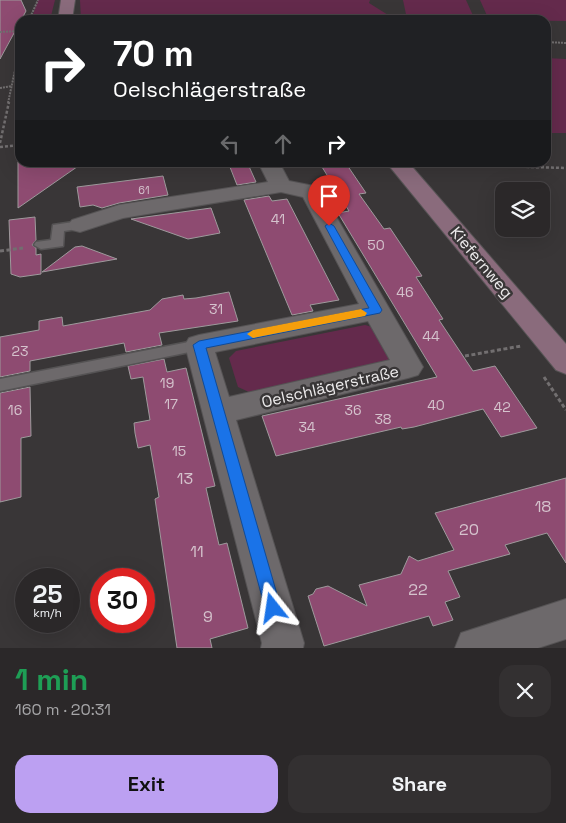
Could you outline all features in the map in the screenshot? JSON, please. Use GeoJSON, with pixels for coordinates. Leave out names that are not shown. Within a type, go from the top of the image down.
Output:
{"type":"FeatureCollection","features":[{"type":"Feature","properties":{"kind":"street"},"geometry":{"type":"LineString","coordinates":[[66,15],[68,0]]}},
{"type":"Feature","properties":{"kind":"street"},"geometry":{"type":"LineString","coordinates":[[271,167],[281,186]]}},
{"type":"Feature","properties":{"kind":"street","name":"Kiefernweg"},"geometry":{"type":"LineString","coordinates":[[411,167],[566,363]]}},
{"type":"Feature","properties":{"kind":"street","name":"Oelschlägerstraße"},"geometry":{"type":"LineString","coordinates":[[80,225],[119,212],[281,186],[311,192],[408,367],[218,412]]}},
{"type":"Feature","properties":{"kind":"street"},"geometry":{"type":"LineString","coordinates":[[282,648],[283,643],[199,345],[376,310]]}},
{"type":"Feature","properties":{"kind":"street"},"geometry":{"type":"LineString","coordinates":[[476,648],[566,619]]}},
{"type":"Feature","properties":{"kind":"lane","name":"Oelschlägerstraße"},"geometry":{"type":"LineString","coordinates":[[41,245],[58,243],[58,228],[80,225]]}},
{"type":"Feature","properties":{"kind":"lane"},"geometry":{"type":"LineString","coordinates":[[0,384],[199,345]]}},
{"type":"Feature","properties":{"kind":"path"},"geometry":{"type":"LineString","coordinates":[[31,15],[38,0]]}},
{"type":"Feature","properties":{"kind":"path"},"geometry":{"type":"LineString","coordinates":[[0,32],[15,31]]}},
{"type":"Feature","properties":{"kind":"path"},"geometry":{"type":"LineString","coordinates":[[551,42],[566,43]]}},
{"type":"Feature","properties":{"kind":"path"},"geometry":{"type":"LineString","coordinates":[[15,72],[0,145],[15,145]]}},
{"type":"Feature","properties":{"kind":"path"},"geometry":{"type":"LineString","coordinates":[[0,88],[12,86]]}},
{"type":"Feature","properties":{"kind":"path"},"geometry":{"type":"LineString","coordinates":[[534,167],[566,168]]}},
{"type":"Feature","properties":{"kind":"path"},"geometry":{"type":"LineString","coordinates":[[465,356],[522,345]]}},
{"type":"Feature","properties":{"kind":"shaded area"},"geometry":{"type":"Polygon","coordinates":[[[38,0],[55,0],[51,15],[33,15],[38,0]]]}},
{"type":"Feature","properties":{"kind":"shaded area"},"geometry":{"type":"Polygon","coordinates":[[[80,0],[370,0],[369,3],[388,15],[81,15],[80,0]]]}},
{"type":"Feature","properties":{"kind":"shaded area"},"geometry":{"type":"Polygon","coordinates":[[[403,0],[466,0],[473,15],[406,15],[403,0]]]}},
{"type":"Feature","properties":{"kind":"shaded area"},"geometry":{"type":"Polygon","coordinates":[[[480,0],[566,0],[566,21],[551,21],[551,15],[487,15],[480,0]]]}},
{"type":"Feature","properties":{"kind":"shaded area"},"geometry":{"type":"Polygon","coordinates":[[[551,58],[566,59],[566,133],[551,133],[551,58]]]}},
{"type":"Feature","properties":{"kind":"shaded area"},"geometry":{"type":"Polygon","coordinates":[[[365,325],[376,328],[391,355],[387,362],[249,392],[238,387],[229,358],[236,351],[365,325]]]}},
{"type":"Feature","properties":{"kind":"building"},"geometry":{"type":"Polygon","coordinates":[[[0,0],[21,0],[26,11],[24,15],[15,15],[15,31],[0,59],[0,0]]]}},
{"type":"Feature","properties":{"kind":"building"},"geometry":{"type":"Polygon","coordinates":[[[18,167],[77,167],[18,208],[18,167]]]}},
{"type":"Feature","properties":{"kind":"building"},"geometry":{"type":"Polygon","coordinates":[[[230,167],[249,167],[256,182],[237,185],[230,167]]]}},
{"type":"Feature","properties":{"kind":"building"},"geometry":{"type":"Polygon","coordinates":[[[322,167],[348,167],[366,193],[359,194],[384,229],[390,228],[422,276],[416,277],[443,319],[439,320],[473,371],[495,366],[537,428],[501,437],[483,409],[414,427],[402,429],[401,427],[276,456],[262,416],[437,377],[338,213],[349,211],[322,167]]]}},
{"type":"Feature","properties":{"kind":"building"},"geometry":{"type":"Polygon","coordinates":[[[163,176],[168,195],[119,203],[102,208],[93,205],[80,207],[77,187],[163,176]]]}},
{"type":"Feature","properties":{"kind":"building"},"geometry":{"type":"Polygon","coordinates":[[[269,196],[272,201],[287,199],[339,300],[310,305],[313,311],[292,315],[244,200],[269,196]]]}},
{"type":"Feature","properties":{"kind":"building"},"geometry":{"type":"Polygon","coordinates":[[[211,208],[220,233],[188,239],[131,219],[211,208]]]}},
{"type":"Feature","properties":{"kind":"building"},"geometry":{"type":"Polygon","coordinates":[[[35,217],[36,240],[32,245],[36,248],[36,255],[41,254],[41,274],[20,277],[11,274],[9,220],[35,217]]]}},
{"type":"Feature","properties":{"kind":"building"},"geometry":{"type":"Polygon","coordinates":[[[82,246],[117,259],[42,272],[75,247],[82,246]]]}},
{"type":"Feature","properties":{"kind":"building"},"geometry":{"type":"Polygon","coordinates":[[[229,292],[238,321],[159,333],[162,345],[126,352],[124,343],[30,361],[30,371],[0,377],[0,337],[39,330],[39,321],[62,317],[63,326],[150,310],[162,299],[183,295],[184,299],[196,298],[229,292]]]}},
{"type":"Feature","properties":{"kind":"building"},"geometry":{"type":"Polygon","coordinates":[[[164,359],[167,372],[186,368],[215,486],[206,488],[219,545],[227,543],[248,628],[210,639],[212,648],[177,648],[155,499],[159,497],[150,445],[138,448],[135,433],[134,423],[150,420],[143,377],[131,379],[128,366],[164,359]]]}},
{"type":"Feature","properties":{"kind":"building"},"geometry":{"type":"Polygon","coordinates":[[[30,387],[31,436],[21,438],[21,497],[0,502],[0,393],[30,387]]]}},
{"type":"Feature","properties":{"kind":"building"},"geometry":{"type":"Polygon","coordinates":[[[566,478],[566,563],[547,533],[505,545],[510,554],[448,571],[460,597],[445,602],[453,620],[433,626],[429,616],[324,646],[308,596],[313,594],[316,589],[328,586],[367,606],[359,585],[401,574],[409,556],[418,561],[454,550],[435,513],[566,478]]]}},
{"type":"Feature","properties":{"kind":"slow traffic"},"geometry":{"type":"LineString","coordinates":[[253,334],[361,313]]}},
{"type":"Feature","properties":{"kind":"route"},"geometry":{"type":"LineString","coordinates":[[273,608],[199,345],[376,310],[329,226]]}}]}
